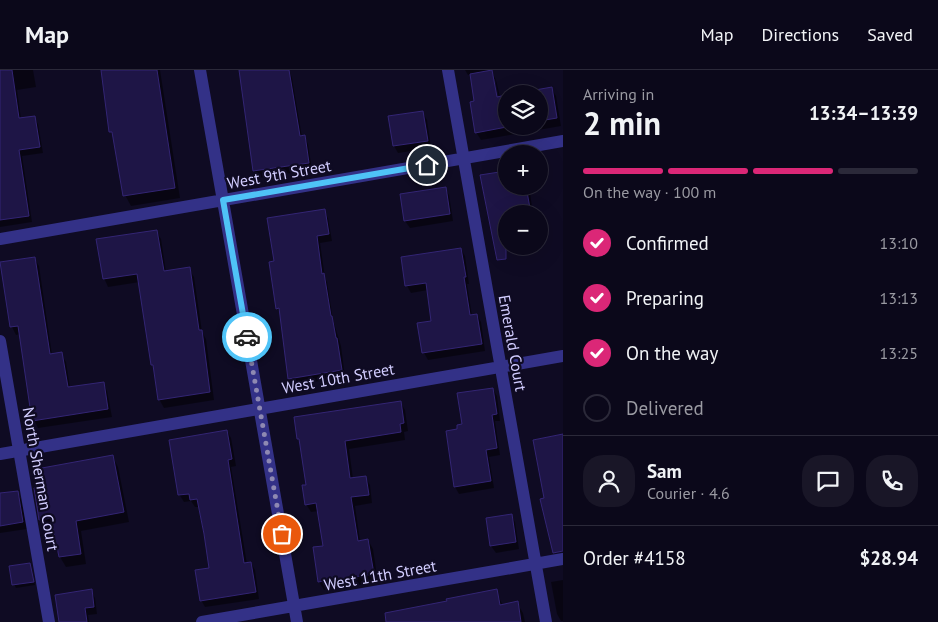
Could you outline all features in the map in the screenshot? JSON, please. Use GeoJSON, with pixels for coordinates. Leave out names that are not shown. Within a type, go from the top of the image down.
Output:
{"type":"FeatureCollection","features":[{"type":"Feature","properties":{"kind":"street"},"geometry":{"type":"LineString","coordinates":[[200,70],[297,622]]}},
{"type":"Feature","properties":{"kind":"street","name":"Emerald Court"},"geometry":{"type":"LineString","coordinates":[[448,70],[546,622]]}},
{"type":"Feature","properties":{"kind":"street","name":"West 9th Street"},"geometry":{"type":"LineString","coordinates":[[0,240],[563,141]]}},
{"type":"Feature","properties":{"kind":"street","name":"North Sherman Court"},"geometry":{"type":"LineString","coordinates":[[0,341],[50,622]]}},
{"type":"Feature","properties":{"kind":"street","name":"West 10th Street"},"geometry":{"type":"LineString","coordinates":[[0,454],[563,356]]}},
{"type":"Feature","properties":{"kind":"street","name":"West 11th Street"},"geometry":{"type":"LineString","coordinates":[[202,622],[563,559]]}},
{"type":"Feature","properties":{"kind":"building"},"geometry":{"type":"Polygon","coordinates":[[[0,70],[12,70],[19,118],[35,116],[40,147],[19,150],[29,216],[0,220],[0,70]]]}},
{"type":"Feature","properties":{"kind":"building"},"geometry":{"type":"Polygon","coordinates":[[[101,70],[157,70],[175,188],[123,196],[112,132],[109,132],[101,70]]]}},
{"type":"Feature","properties":{"kind":"building"},"geometry":{"type":"Polygon","coordinates":[[[239,70],[289,70],[300,136],[305,135],[309,163],[253,171],[239,70]]]}},
{"type":"Feature","properties":{"kind":"building"},"geometry":{"type":"Polygon","coordinates":[[[492,70],[498,97],[498,129],[475,133],[470,102],[474,101],[470,74],[492,70]]]}},
{"type":"Feature","properties":{"kind":"building"},"geometry":{"type":"Polygon","coordinates":[[[552,87],[557,118],[548,120],[548,88],[552,87]]]}},
{"type":"Feature","properties":{"kind":"building"},"geometry":{"type":"Polygon","coordinates":[[[423,111],[428,141],[393,146],[388,116],[423,111]]]}},
{"type":"Feature","properties":{"kind":"building"},"geometry":{"type":"Polygon","coordinates":[[[498,172],[498,195],[528,195],[529,205],[498,205],[498,255],[506,255],[506,259],[497,260],[480,175],[498,172]]]}},
{"type":"Feature","properties":{"kind":"building"},"geometry":{"type":"Polygon","coordinates":[[[446,187],[450,214],[404,221],[400,194],[446,187]]]}},
{"type":"Feature","properties":{"kind":"building"},"geometry":{"type":"Polygon","coordinates":[[[325,209],[329,234],[317,236],[322,274],[324,273],[342,370],[288,379],[279,308],[276,309],[269,262],[274,261],[267,218],[325,209]]]}},
{"type":"Feature","properties":{"kind":"building"},"geometry":{"type":"Polygon","coordinates":[[[157,230],[164,271],[190,267],[199,330],[202,330],[210,392],[158,400],[137,274],[103,279],[96,239],[157,230]]]}},
{"type":"Feature","properties":{"kind":"building"},"geometry":{"type":"Polygon","coordinates":[[[461,248],[470,315],[477,314],[482,344],[422,353],[417,323],[431,321],[426,283],[405,286],[401,257],[461,248]]]}},
{"type":"Feature","properties":{"kind":"building"},"geometry":{"type":"Polygon","coordinates":[[[35,257],[50,354],[62,352],[68,387],[104,382],[108,409],[32,421],[18,326],[10,327],[0,262],[35,257]]]}},
{"type":"Feature","properties":{"kind":"building"},"geometry":{"type":"Polygon","coordinates":[[[493,388],[497,414],[492,415],[497,448],[486,450],[491,481],[454,487],[446,431],[457,429],[457,425],[462,424],[457,393],[493,388]]]}},
{"type":"Feature","properties":{"kind":"building"},"geometry":{"type":"Polygon","coordinates":[[[401,401],[404,423],[400,424],[401,432],[345,441],[350,478],[366,476],[369,495],[351,497],[358,541],[368,539],[374,574],[318,582],[313,547],[323,546],[316,503],[305,505],[302,485],[306,485],[294,417],[401,401]]]}},
{"type":"Feature","properties":{"kind":"building"},"geometry":{"type":"Polygon","coordinates":[[[227,430],[232,459],[228,460],[244,563],[251,562],[256,592],[200,601],[195,570],[209,568],[204,534],[197,499],[190,500],[189,494],[178,495],[169,440],[227,430]]]}},
{"type":"Feature","properties":{"kind":"building"},"geometry":{"type":"Polygon","coordinates":[[[563,434],[563,551],[553,553],[540,499],[544,498],[533,440],[563,434]]]}},
{"type":"Feature","properties":{"kind":"building"},"geometry":{"type":"Polygon","coordinates":[[[113,455],[124,512],[76,521],[81,554],[59,557],[51,518],[39,520],[34,488],[45,486],[42,468],[113,455]]]}},
{"type":"Feature","properties":{"kind":"building"},"geometry":{"type":"Polygon","coordinates":[[[18,491],[23,522],[0,526],[0,493],[18,491]]]}},
{"type":"Feature","properties":{"kind":"building"},"geometry":{"type":"Polygon","coordinates":[[[512,514],[516,542],[490,546],[486,518],[512,514]]]}},
{"type":"Feature","properties":{"kind":"building"},"geometry":{"type":"Polygon","coordinates":[[[30,563],[34,582],[12,585],[9,566],[30,563]]]}},
{"type":"Feature","properties":{"kind":"building"},"geometry":{"type":"Polygon","coordinates":[[[92,589],[94,607],[85,608],[87,622],[59,622],[55,595],[92,589]]]}},
{"type":"Feature","properties":{"kind":"building"},"geometry":{"type":"Polygon","coordinates":[[[497,589],[500,605],[518,601],[521,622],[386,622],[385,613],[497,589]]]}},
{"type":"Feature","properties":{"kind":"way so far"},"geometry":{"type":"LineString","coordinates":[[247,337],[282,534]]}},
{"type":"Feature","properties":{"kind":"route"},"geometry":{"type":"LineString","coordinates":[[247,337],[223,200],[427,165]]}}]}
